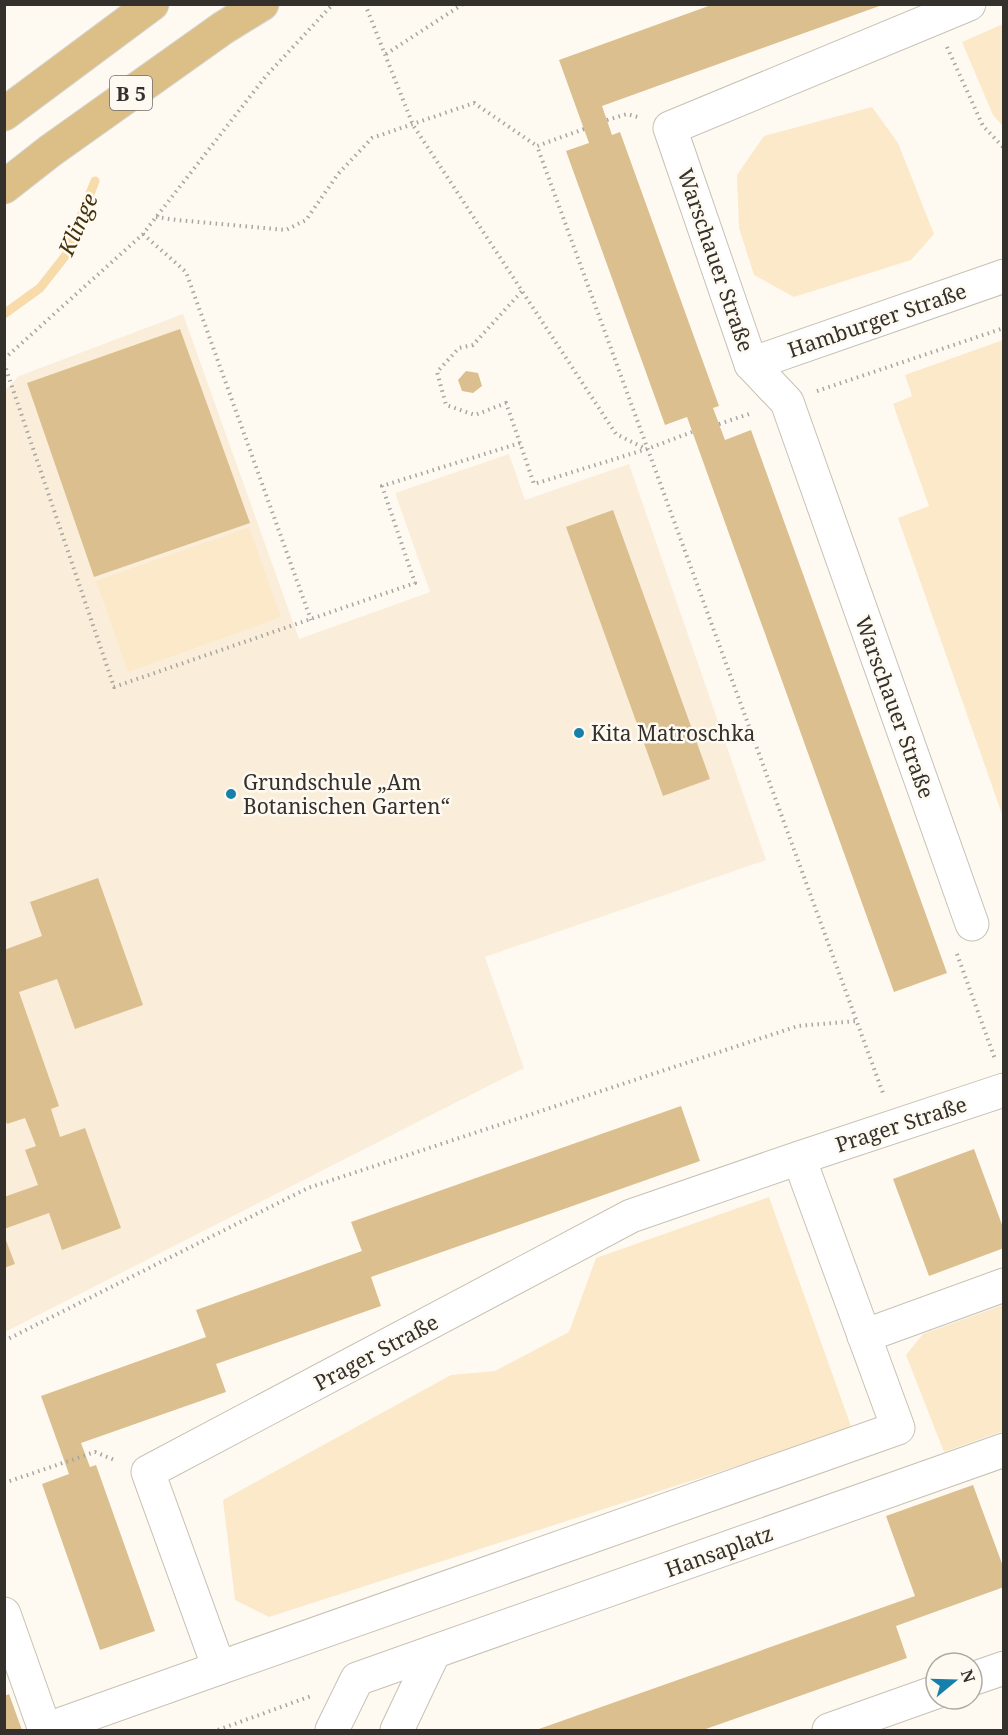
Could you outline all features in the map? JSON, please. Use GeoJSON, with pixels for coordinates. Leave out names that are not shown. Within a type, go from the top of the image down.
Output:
{"type":"FeatureCollection","features":[{"type":"Feature","properties":{"kind":"main road"},"geometry":{"type":"LineString","coordinates":[[4,114],[152,4]]}},
{"type":"Feature","properties":{"kind":"main road","name":"B 5"},"geometry":{"type":"LineString","coordinates":[[4,187],[78,130],[223,28],[262,4]]}},
{"type":"Feature","properties":{"kind":"street","name":"Warschauer Straße"},"geometry":{"type":"LineString","coordinates":[[969,4],[670,128],[751,364],[787,402],[972,924]]}},
{"type":"Feature","properties":{"kind":"street","name":"Hamburger Straße"},"geometry":{"type":"LineString","coordinates":[[751,364],[1004,276]]}},
{"type":"Feature","properties":{"kind":"street","name":"Prager Straße"},"geometry":{"type":"LineString","coordinates":[[148,1472],[631,1216],[895,1126],[1000,1076]]}},
{"type":"Feature","properties":{"kind":"street"},"geometry":{"type":"LineString","coordinates":[[4,1614],[45,1730],[898,1428],[799,1158]]}},
{"type":"Feature","properties":{"kind":"street"},"geometry":{"type":"LineString","coordinates":[[864,1336],[1004,1286]]}},
{"type":"Feature","properties":{"kind":"street","name":"Hansaplatz"},"geometry":{"type":"LineString","coordinates":[[357,1678],[1004,1450]]}},
{"type":"Feature","properties":{"kind":"street"},"geometry":{"type":"LineString","coordinates":[[148,1472],[219,1668]]}},
{"type":"Feature","properties":{"kind":"street"},"geometry":{"type":"LineString","coordinates":[[397,1731],[434,1652]]}},
{"type":"Feature","properties":{"kind":"street"},"geometry":{"type":"LineString","coordinates":[[984,1675],[1004,1668]]}},
{"type":"Feature","properties":{"kind":"street"},"geometry":{"type":"LineString","coordinates":[[332,1731],[357,1678]]}},
{"type":"Feature","properties":{"kind":"street"},"geometry":{"type":"LineString","coordinates":[[829,1731],[924,1696]]}},
{"type":"Feature","properties":{"kind":"path"},"geometry":{"type":"LineString","coordinates":[[4,358],[143,234],[266,76],[333,4]]}},
{"type":"Feature","properties":{"kind":"path"},"geometry":{"type":"LineString","coordinates":[[365,4],[413,124],[616,435],[647,449]]}},
{"type":"Feature","properties":{"kind":"path"},"geometry":{"type":"LineString","coordinates":[[386,54],[463,4]]}},
{"type":"Feature","properties":{"kind":"path"},"geometry":{"type":"LineString","coordinates":[[934,19],[983,126],[1004,148]]}},
{"type":"Feature","properties":{"kind":"path"},"geometry":{"type":"LineString","coordinates":[[156,216],[286,230],[306,220],[338,174],[372,138],[474,103],[537,146],[895,1126]]}},
{"type":"Feature","properties":{"kind":"path"},"geometry":{"type":"LineString","coordinates":[[537,146],[584,129]]}},
{"type":"Feature","properties":{"kind":"path"},"geometry":{"type":"LineString","coordinates":[[143,234],[186,272],[311,620]]}},
{"type":"Feature","properties":{"kind":"path"},"geometry":{"type":"LineString","coordinates":[[522,291],[473,345],[459,348],[437,372],[446,405],[475,415],[506,403],[534,484],[647,449],[693,432]]}},
{"type":"Feature","properties":{"kind":"path"},"geometry":{"type":"LineString","coordinates":[[787,402],[1004,328]]}},
{"type":"Feature","properties":{"kind":"path"},"geometry":{"type":"LineString","coordinates":[[4,363],[114,687],[415,583],[381,486],[520,443]]}},
{"type":"Feature","properties":{"kind":"path"},"geometry":{"type":"LineString","coordinates":[[972,924],[954,946],[1000,1076]]}},
{"type":"Feature","properties":{"kind":"path"},"geometry":{"type":"LineString","coordinates":[[4,1341],[308,1188],[798,1026],[857,1021]]}},
{"type":"Feature","properties":{"kind":"path"},"geometry":{"type":"LineString","coordinates":[[4,1483],[95,1452],[148,1472]]}},
{"type":"Feature","properties":{"kind":"path"},"geometry":{"type":"LineString","coordinates":[[218,1731],[357,1678]]}},
{"type":"Feature","properties":{"kind":"shaded area"},"geometry":{"type":"Polygon","coordinates":[[[1003,24],[1003,126],[993,115],[962,42],[1003,24]]]}},
{"type":"Feature","properties":{"kind":"shaded area"},"geometry":{"type":"Polygon","coordinates":[[[872,107],[898,143],[934,234],[911,260],[794,297],[754,275],[739,228],[737,175],[764,136],[872,107]]]}},
{"type":"Feature","properties":{"kind":"shaded area","name":"Grundschule „Am Botanischen Garten“"},"geometry":{"type":"Polygon","coordinates":[[[183,314],[299,639],[430,592],[395,493],[509,454],[525,500],[629,464],[766,860],[485,957],[524,1068],[5,1332],[5,390],[19,376],[183,314]]]}},
{"type":"Feature","properties":{"kind":"shaded area"},"geometry":{"type":"Polygon","coordinates":[[[1004,340],[1003,817],[898,518],[929,506],[893,404],[912,396],[905,375],[1004,340]]]}},
{"type":"Feature","properties":{"kind":"shaded area"},"geometry":{"type":"Polygon","coordinates":[[[249,527],[281,617],[128,672],[96,581],[249,527]]]}},
{"type":"Feature","properties":{"kind":"shaded area"},"geometry":{"type":"Polygon","coordinates":[[[769,1197],[852,1429],[269,1617],[235,1600],[223,1500],[451,1375],[495,1371],[569,1332],[596,1258],[769,1197]]]}},
{"type":"Feature","properties":{"kind":"shaded area"},"geometry":{"type":"Polygon","coordinates":[[[1003,1305],[1003,1431],[944,1452],[906,1355],[923,1334],[1003,1305]]]}},
{"type":"Feature","properties":{"kind":"building"},"geometry":{"type":"Polygon","coordinates":[[[714,4],[885,4],[602,106],[612,135],[620,132],[719,406],[713,408],[725,440],[751,430],[947,973],[894,992],[687,417],[665,425],[566,151],[589,143],[559,60],[714,4]]]}},
{"type":"Feature","properties":{"kind":"building"},"geometry":{"type":"Polygon","coordinates":[[[180,329],[250,523],[94,577],[27,383],[180,329]]]}},
{"type":"Feature","properties":{"kind":"building"},"geometry":{"type":"Polygon","coordinates":[[[466,371],[478,373],[482,386],[473,393],[462,391],[458,380],[466,371]]]}},
{"type":"Feature","properties":{"kind":"building","name":"Kita Matroschka"},"geometry":{"type":"Polygon","coordinates":[[[613,510],[710,779],[663,796],[566,527],[613,510]]]}},
{"type":"Feature","properties":{"kind":"building"},"geometry":{"type":"Polygon","coordinates":[[[98,878],[143,1005],[75,1029],[57,979],[19,992],[59,1106],[51,1109],[60,1137],[85,1128],[121,1228],[62,1250],[49,1213],[4,1229],[4,1197],[38,1185],[25,1150],[36,1146],[25,1118],[7,1124],[4,1117],[4,950],[42,936],[30,902],[98,878]]]}},
{"type":"Feature","properties":{"kind":"building"},"geometry":{"type":"Polygon","coordinates":[[[681,1106],[700,1161],[371,1277],[381,1306],[216,1364],[226,1392],[81,1443],[90,1467],[96,1465],[155,1631],[100,1650],[42,1484],[69,1474],[41,1396],[206,1337],[196,1310],[362,1251],[351,1222],[681,1106]]]}},
{"type":"Feature","properties":{"kind":"building"},"geometry":{"type":"Polygon","coordinates":[[[974,1149],[1004,1230],[1004,1248],[929,1276],[893,1179],[974,1149]]]}},
{"type":"Feature","properties":{"kind":"building"},"geometry":{"type":"Polygon","coordinates":[[[4,1235],[15,1264],[4,1268],[4,1235]]]}},
{"type":"Feature","properties":{"kind":"building"},"geometry":{"type":"Polygon","coordinates":[[[973,1485],[1004,1569],[1004,1587],[896,1626],[907,1658],[703,1730],[536,1730],[915,1596],[886,1516],[973,1485]]]}},
{"type":"Feature","properties":{"kind":"building"},"geometry":{"type":"Polygon","coordinates":[[[9,1694],[22,1730],[4,1730],[4,1696],[9,1694]]]}},
{"type":"Feature","properties":{"kind":"waterway","name":"Klinge"},"geometry":{"type":"LineString","coordinates":[[4,314],[40,288],[66,255],[95,181]]}},
{"type":"Feature","properties":{"kind":"place","name":"Kita Matroschka"},"geometry":{"type":"Point","coordinates":[579,733]}},
{"type":"Feature","properties":{"kind":"place","name":"Grundschule „Am Botanischen Garten“"},"geometry":{"type":"Point","coordinates":[231,794]}}]}
